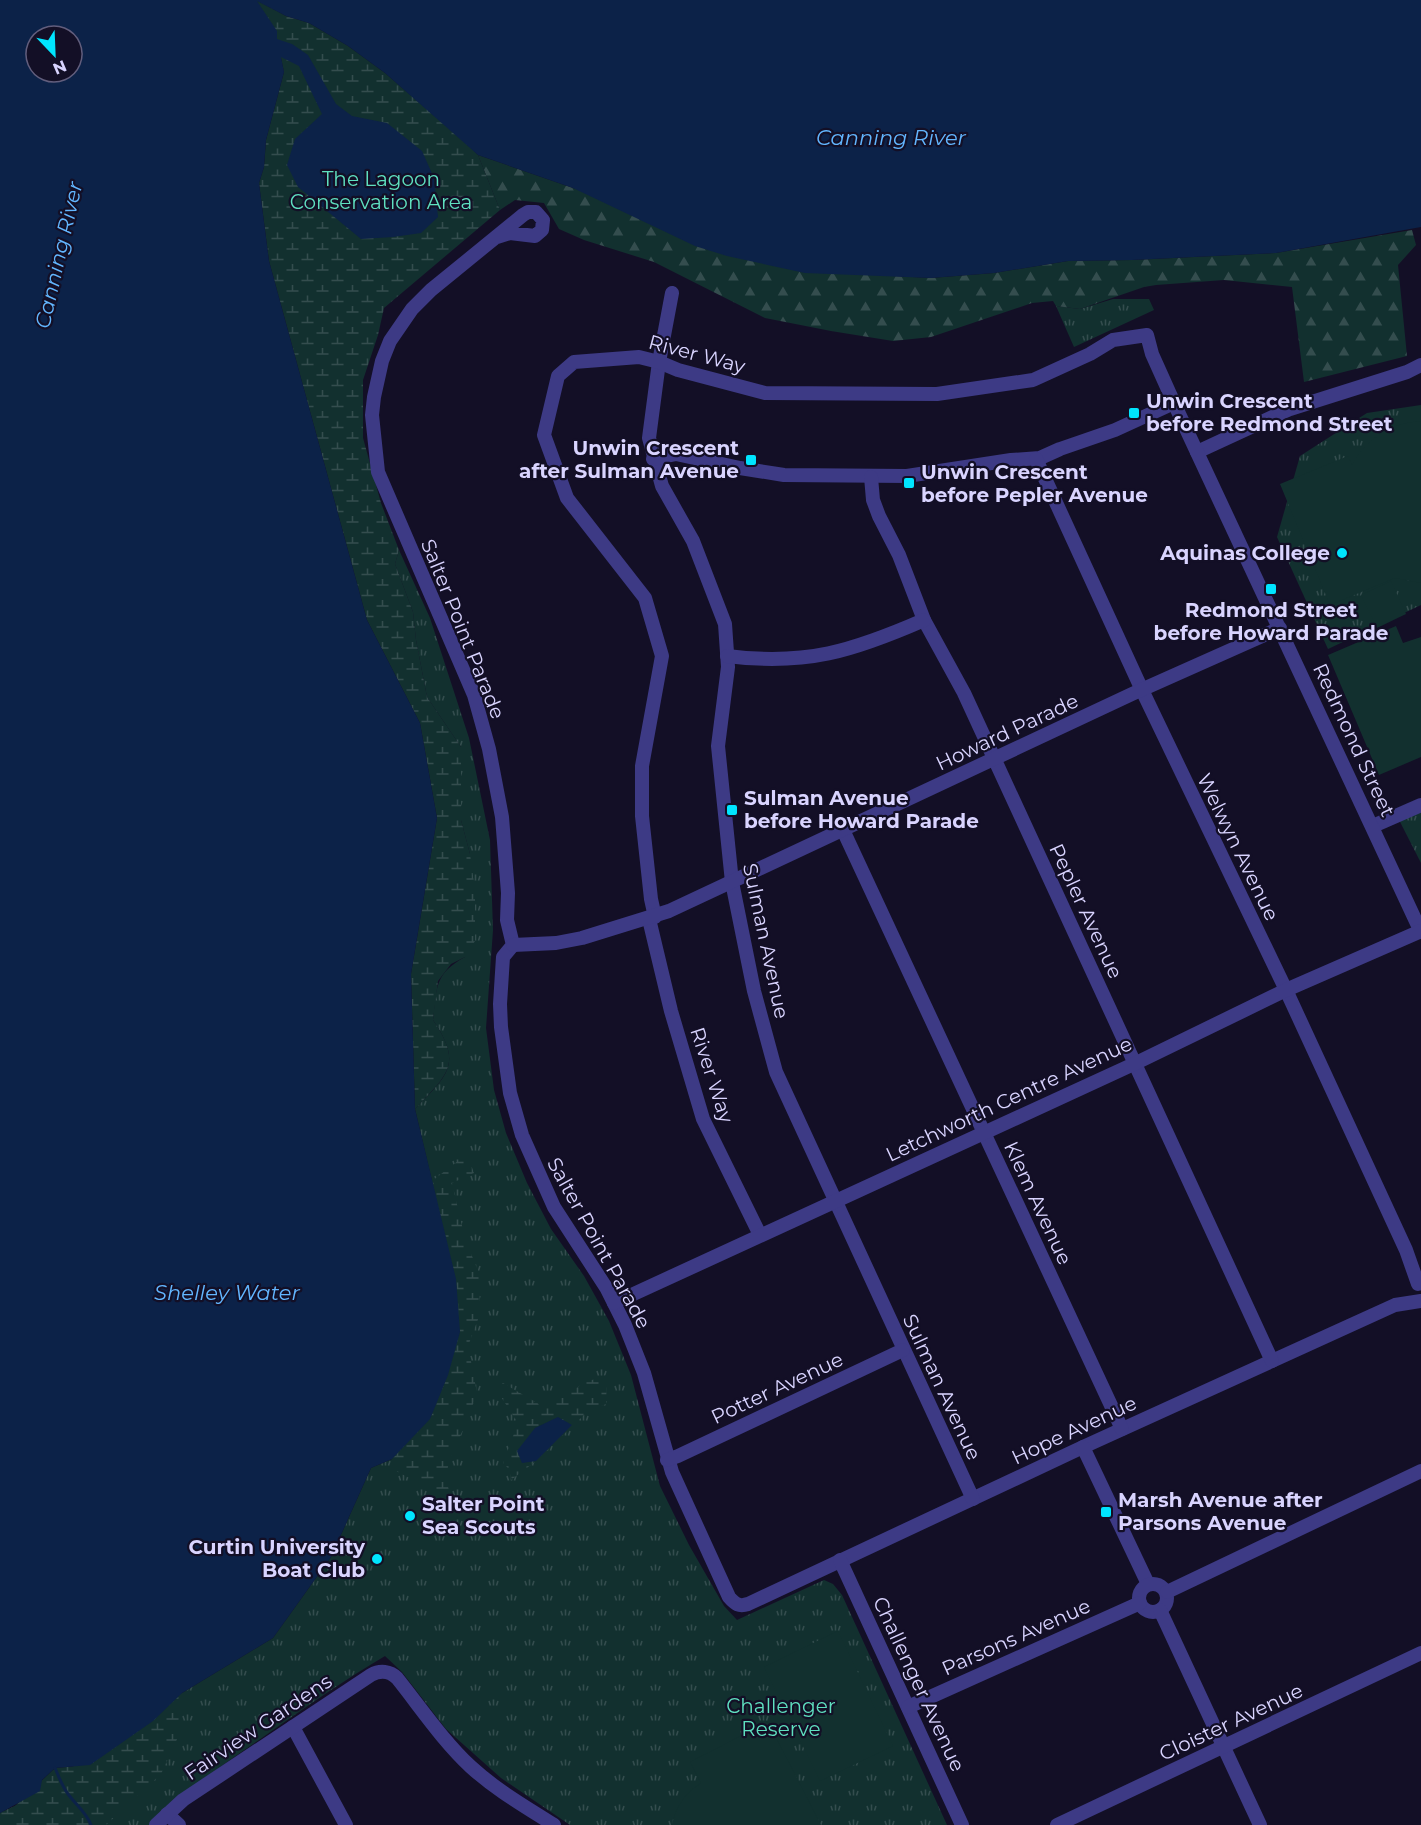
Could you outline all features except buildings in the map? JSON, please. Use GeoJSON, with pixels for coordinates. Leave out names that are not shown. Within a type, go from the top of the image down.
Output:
{"type":"FeatureCollection","features":[{"type":"Feature","properties":{"kind":"street","name":"Salter Point Parade"},"geometry":{"type":"LineString","coordinates":[[497,237],[426,295],[412,309],[390,341],[382,361],[372,415],[378,472],[474,695],[489,749],[502,817],[508,893],[507,920],[513,945],[503,957],[500,1004],[504,1059],[516,1116],[531,1157],[555,1207],[625,1324],[644,1374],[667,1460],[729,1597],[738,1605]]}},
{"type":"Feature","properties":{"kind":"street","name":"Sulman Avenue"},"geometry":{"type":"LineString","coordinates":[[672,293],[649,430],[653,459],[666,494],[693,541],[725,624],[728,667],[718,746],[732,882],[754,992],[776,1072],[973,1499]]}},
{"type":"Feature","properties":{"kind":"street","name":"River Way"},"geometry":{"type":"LineString","coordinates":[[760,1235],[703,1119],[671,1011],[652,918],[642,816],[642,766],[661,668],[661,651],[645,598],[567,498],[544,435],[556,378],[572,363],[635,357],[765,393],[938,394],[1033,380],[1090,354],[1113,340],[1147,334]]}},
{"type":"Feature","properties":{"kind":"street","name":"Redmond Street"},"geometry":{"type":"LineString","coordinates":[[1147,334],[1152,354],[1174,403],[1421,932]]}},
{"type":"Feature","properties":{"kind":"street"},"geometry":{"type":"LineString","coordinates":[[1197,452],[1290,409],[1407,372],[1421,364]]}},
{"type":"Feature","properties":{"kind":"street"},"geometry":{"type":"LineString","coordinates":[[653,459],[676,454],[784,475],[907,476],[1011,460],[1036,459],[1115,430],[1174,403]]}},
{"type":"Feature","properties":{"kind":"street","name":"Welwyn Avenue"},"geometry":{"type":"LineString","coordinates":[[1036,459],[1142,690],[1286,990],[1407,1250],[1420,1288]]}},
{"type":"Feature","properties":{"kind":"street","name":"Pepler Avenue"},"geometry":{"type":"LineString","coordinates":[[872,477],[875,508],[899,555],[924,620],[964,693],[1272,1361]]}},
{"type":"Feature","properties":{"kind":"street"},"geometry":{"type":"LineString","coordinates":[[727,656],[756,660],[808,659],[874,642],[924,620]]}},
{"type":"Feature","properties":{"kind":"street","name":"Howard Parade"},"geometry":{"type":"LineString","coordinates":[[513,945],[556,943],[582,938],[652,918],[1280,628]]}},
{"type":"Feature","properties":{"kind":"street"},"geometry":{"type":"LineString","coordinates":[[1373,826],[1421,805]]}},
{"type":"Feature","properties":{"kind":"street","name":"Klem Avenue"},"geometry":{"type":"LineString","coordinates":[[843,830],[1122,1429]]}},
{"type":"Feature","properties":{"kind":"street","name":"Letchworth Centre Avenue"},"geometry":{"type":"LineString","coordinates":[[614,1303],[1136,1063],[1286,990],[1421,932]]}},
{"type":"Feature","properties":{"kind":"street","name":"Hope Avenue"},"geometry":{"type":"LineString","coordinates":[[738,1605],[748,1604],[1083,1447],[1395,1305],[1420,1288]]}},
{"type":"Feature","properties":{"kind":"street","name":"Potter Avenue"},"geometry":{"type":"LineString","coordinates":[[667,1460],[903,1350]]}},
{"type":"Feature","properties":{"kind":"street"},"geometry":{"type":"LineString","coordinates":[[1083,1447],[1148,1584]]}},
{"type":"Feature","properties":{"kind":"street"},"geometry":{"type":"LineString","coordinates":[[1167,1592],[1421,1471]]}},
{"type":"Feature","properties":{"kind":"street","name":"Challenger Avenue"},"geometry":{"type":"LineString","coordinates":[[840,1560],[962,1825]]}},
{"type":"Feature","properties":{"kind":"street"},"geometry":{"type":"LineString","coordinates":[[1148,1584],[1161,1586],[1167,1592],[1166,1605],[1160,1611],[1146,1611],[1140,1604],[1141,1590],[1148,1584]]}},
{"type":"Feature","properties":{"kind":"street","name":"Parsons Avenue"},"geometry":{"type":"LineString","coordinates":[[908,1707],[1140,1604]]}},
{"type":"Feature","properties":{"kind":"street"},"geometry":{"type":"LineString","coordinates":[[1160,1611],[1260,1825]]}},
{"type":"Feature","properties":{"kind":"street","name":"Cloister Avenue"},"geometry":{"type":"LineString","coordinates":[[1057,1825],[1421,1653]]}},
{"type":"Feature","properties":{"kind":"street","name":"Fairview Gardens"},"geometry":{"type":"LineString","coordinates":[[156,1825],[183,1800],[375,1672],[386,1672],[397,1678],[449,1743],[470,1765],[494,1786],[554,1825]]}},
{"type":"Feature","properties":{"kind":"street"},"geometry":{"type":"LineString","coordinates":[[293,1727],[346,1825]]}},
{"type":"Feature","properties":{"kind":"street"},"geometry":{"type":"LineString","coordinates":[[167,1815],[179,1825]]}},
{"type":"Feature","properties":{"kind":"green space","name":"The Lagoon Conservation Area"},"geometry":{"type":"Polygon","coordinates":[[[256,0],[286,16],[309,23],[348,46],[385,73],[478,155],[500,210],[384,308],[378,335],[363,380],[363,438],[381,503],[399,550],[395,564],[413,612],[427,697],[461,747],[461,820],[470,854],[475,890],[475,941],[465,957],[451,964],[438,981],[433,1020],[447,1048],[448,1068],[436,1087],[415,1109],[411,974],[437,818],[420,723],[367,620],[269,261],[259,183],[264,167],[266,140],[284,72],[277,39],[256,0]]]}},
{"type":"Feature","properties":{"kind":"green space"},"geometry":{"type":"Polygon","coordinates":[[[478,155],[573,188],[874,275],[931,278],[994,273],[1068,261],[1276,253],[1412,230],[1416,245],[1398,265],[1407,356],[1304,382],[1292,287],[1224,280],[1144,287],[1080,309],[1056,306],[1053,301],[1032,303],[931,337],[893,341],[765,318],[654,262],[584,240],[559,229],[544,203],[515,200],[500,210],[478,155]]]}},
{"type":"Feature","properties":{"kind":"green space"},"geometry":{"type":"Polygon","coordinates":[[[1113,299],[1149,299],[1154,310],[1074,347],[1056,306],[1080,309],[1113,299]]]}},
{"type":"Feature","properties":{"kind":"green space"},"geometry":{"type":"Polygon","coordinates":[[[1421,405],[1421,605],[1328,649],[1277,537],[1300,456],[1367,413],[1421,405]]]}},
{"type":"Feature","properties":{"kind":"green space"},"geometry":{"type":"Polygon","coordinates":[[[1421,421],[1421,583],[1395,578],[1330,605],[1280,484],[1348,456],[1352,465],[1364,447],[1380,434],[1400,425],[1421,421]]]}},
{"type":"Feature","properties":{"kind":"green space","name":"Challenger Reserve"},"geometry":{"type":"Polygon","coordinates":[[[399,550],[430,618],[469,738],[490,840],[493,930],[486,1028],[494,1090],[506,1133],[527,1183],[551,1229],[584,1276],[609,1321],[631,1375],[660,1486],[689,1545],[724,1606],[737,1620],[824,1580],[833,1584],[842,1595],[947,1825],[570,1825],[501,1778],[446,1729],[402,1672],[385,1656],[325,1694],[221,1767],[177,1800],[150,1825],[0,1825],[0,1813],[15,1806],[182,1693],[273,1638],[331,1557],[371,1468],[392,1459],[432,1181],[415,1109],[436,1087],[448,1068],[447,1048],[433,1020],[437,990],[442,976],[465,957],[470,854],[461,820],[461,747],[427,697],[413,612],[395,564],[399,550]]]}},
{"type":"Feature","properties":{"kind":"green space"},"geometry":{"type":"Polygon","coordinates":[[[1391,581],[1406,614],[1377,628],[1361,595],[1391,581]]]}},
{"type":"Feature","properties":{"kind":"green space"},"geometry":{"type":"Polygon","coordinates":[[[1396,626],[1403,643],[1421,637],[1421,757],[1379,775],[1328,655],[1396,626]]]}},
{"type":"Feature","properties":{"kind":"green space"},"geometry":{"type":"Polygon","coordinates":[[[1421,799],[1421,863],[1395,812],[1421,799]]]}},
{"type":"Feature","properties":{"kind":"green space"},"geometry":{"type":"Polygon","coordinates":[[[467,1154],[474,1173],[452,1183],[465,1239],[479,1273],[480,1314],[468,1346],[477,1393],[450,1458],[445,1480],[450,1491],[437,1498],[419,1483],[394,1470],[392,1459],[430,1419],[448,1375],[460,1332],[456,1279],[432,1181],[467,1154]]]}},
{"type":"Feature","properties":{"kind":"green space"},"geometry":{"type":"Polygon","coordinates":[[[607,1375],[606,1404],[586,1413],[536,1461],[511,1480],[510,1470],[503,1463],[518,1423],[496,1389],[503,1383],[544,1407],[586,1382],[607,1375]]]}},
{"type":"Feature","properties":{"kind":"green space"},"geometry":{"type":"Polygon","coordinates":[[[838,1631],[893,1746],[820,1781],[764,1667],[838,1631]]]}},
{"type":"Feature","properties":{"kind":"green space"},"geometry":{"type":"Polygon","coordinates":[[[182,1693],[178,1737],[161,1774],[106,1825],[0,1825],[0,1813],[15,1806],[55,1768],[90,1765],[153,1721],[182,1693]]]}},
{"type":"Feature","properties":{"kind":"green space"},"geometry":{"type":"Polygon","coordinates":[[[768,1722],[821,1825],[672,1825],[682,1801],[701,1783],[690,1762],[768,1722]]]}},
{"type":"Feature","properties":{"kind":"water","name":"Shelley Water"},"geometry":{"type":"Polygon","coordinates":[[[0,0],[1421,0],[1421,227],[1276,253],[1068,261],[994,273],[931,278],[805,273],[727,256],[695,246],[573,188],[478,155],[385,73],[348,46],[309,23],[286,16],[257,1],[277,31],[277,39],[292,44],[308,55],[336,104],[352,116],[387,123],[422,151],[434,178],[438,217],[421,233],[361,239],[298,187],[287,165],[295,139],[322,114],[299,66],[281,57],[284,72],[266,140],[264,167],[259,183],[269,261],[367,620],[420,723],[437,818],[411,974],[415,1109],[456,1279],[460,1332],[448,1375],[430,1419],[392,1459],[371,1468],[331,1557],[273,1638],[182,1693],[153,1721],[90,1765],[55,1768],[42,1780],[40,1791],[0,1813],[0,0]]]}},
{"type":"Feature","properties":{"kind":"water"},"geometry":{"type":"Polygon","coordinates":[[[558,1417],[572,1425],[536,1461],[522,1463],[517,1451],[535,1428],[558,1417]]]}},
{"type":"Feature","properties":{"kind":"waterway"},"geometry":{"type":"LineString","coordinates":[[55,1768],[66,1791],[84,1812],[91,1825]]}},
{"type":"Feature","properties":{"kind":"place","name":"Unwin Crescent before Redmond Street"},"geometry":{"type":"Point","coordinates":[1134,413]}},
{"type":"Feature","properties":{"kind":"place","name":"Unwin Crescent after Sulman Avenue"},"geometry":{"type":"Point","coordinates":[751,460]}},
{"type":"Feature","properties":{"kind":"place","name":"Unwin Crescent before Pepler Avenue"},"geometry":{"type":"Point","coordinates":[909,483]}},
{"type":"Feature","properties":{"kind":"place","name":"Aquinas College"},"geometry":{"type":"Point","coordinates":[1342,553]}},
{"type":"Feature","properties":{"kind":"place","name":"Redmond Street before Howard Parade"},"geometry":{"type":"Point","coordinates":[1271,589]}},
{"type":"Feature","properties":{"kind":"place","name":"Sulman Avenue before Howard Parade"},"geometry":{"type":"Point","coordinates":[732,810]}},
{"type":"Feature","properties":{"kind":"place","name":"Marsh Avenue after Parsons Avenue"},"geometry":{"type":"Point","coordinates":[1106,1512]}},
{"type":"Feature","properties":{"kind":"place","name":"Salter Point Sea Scouts"},"geometry":{"type":"Point","coordinates":[410,1516]}},
{"type":"Feature","properties":{"kind":"place","name":"Curtin University Boat Club"},"geometry":{"type":"Point","coordinates":[377,1559]}},
{"type":"Feature","properties":{"kind":"water label","name":"Canning River"},"geometry":{"type":"Point","coordinates":[891,138]}},
{"type":"Feature","properties":{"kind":"water label","name":"Canning River"},"geometry":{"type":"Point","coordinates":[59,255]}}]}
